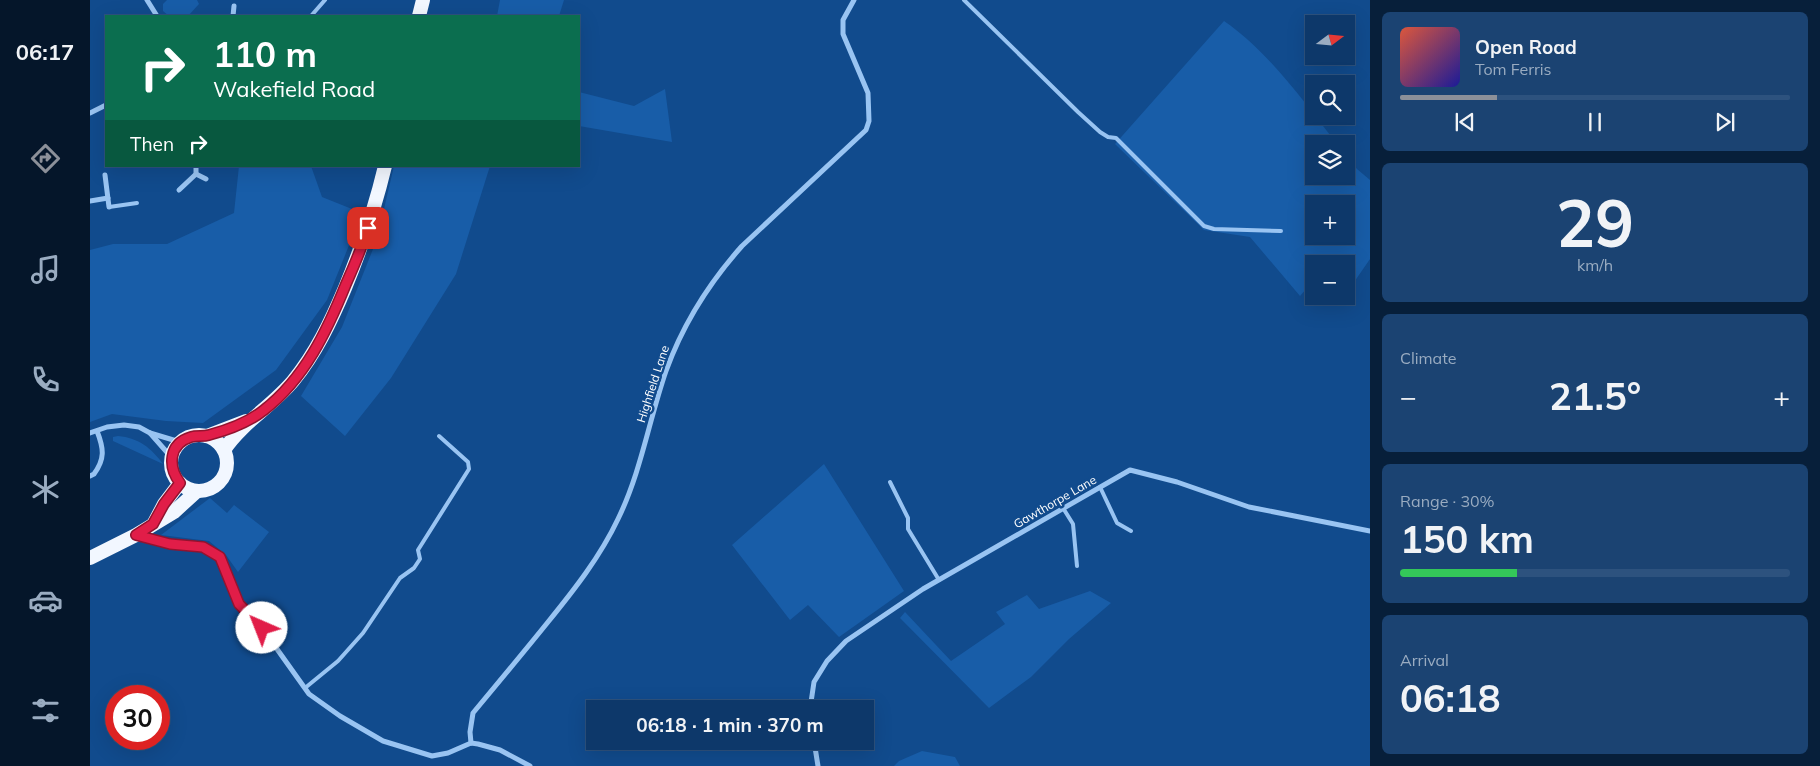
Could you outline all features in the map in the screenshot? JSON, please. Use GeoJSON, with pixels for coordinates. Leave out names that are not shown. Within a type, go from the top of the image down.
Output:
{"type":"FeatureCollection","features":[{"type":"Feature","properties":{"kind":"highway"},"geometry":{"type":"LineString","coordinates":[[419,15],[423,0]]}},
{"type":"Feature","properties":{"kind":"highway"},"geometry":{"type":"LineString","coordinates":[[224,450],[232,438],[280,396],[315,351],[330,324],[364,241],[385,167]]}},
{"type":"Feature","properties":{"kind":"highway"},"geometry":{"type":"LineString","coordinates":[[207,436],[253,418]]}},
{"type":"Feature","properties":{"kind":"highway"},"geometry":{"type":"LineString","coordinates":[[90,558],[136,535],[174,512],[197,491],[213,487],[220,482],[227,467],[224,450],[220,444],[207,436],[198,435],[188,437],[180,442],[172,458],[172,471],[180,483],[197,491]]}},
{"type":"Feature","properties":{"kind":"highway"},"geometry":{"type":"LineString","coordinates":[[153,524],[164,504],[180,483]]}},
{"type":"Feature","properties":{"kind":"street"},"geometry":{"type":"LineString","coordinates":[[147,0],[156,15]]}},
{"type":"Feature","properties":{"kind":"street","name":"Highfield Lane"},"geometry":{"type":"LineString","coordinates":[[471,743],[470,732],[474,713],[579,582],[602,549],[618,520],[636,476],[665,372],[680,336],[699,302],[742,246],[866,130],[869,121],[868,93],[842,34],[843,20],[854,0]]}},
{"type":"Feature","properties":{"kind":"street"},"geometry":{"type":"LineString","coordinates":[[233,15],[234,6]]}},
{"type":"Feature","properties":{"kind":"street"},"geometry":{"type":"LineString","coordinates":[[90,113],[105,106]]}},
{"type":"Feature","properties":{"kind":"street"},"geometry":{"type":"LineString","coordinates":[[179,190],[196,174],[196,167]]}},
{"type":"Feature","properties":{"kind":"street"},"geometry":{"type":"LineString","coordinates":[[196,174],[206,179]]}},
{"type":"Feature","properties":{"kind":"street"},"geometry":{"type":"LineString","coordinates":[[105,175],[109,207]]}},
{"type":"Feature","properties":{"kind":"street"},"geometry":{"type":"LineString","coordinates":[[90,201],[108,198]]}},
{"type":"Feature","properties":{"kind":"street"},"geometry":{"type":"LineString","coordinates":[[90,433],[107,427],[124,425],[139,427],[150,433],[180,442]]}},
{"type":"Feature","properties":{"kind":"street"},"geometry":{"type":"LineString","coordinates":[[90,476],[94,474],[101,464],[102,448],[97,432]]}},
{"type":"Feature","properties":{"kind":"street"},"geometry":{"type":"LineString","coordinates":[[150,433],[172,458]]}},
{"type":"Feature","properties":{"kind":"street","name":"Gawthorpe Lane"},"geometry":{"type":"LineString","coordinates":[[811,700],[814,682],[827,661],[846,641],[938,580],[1130,470],[1177,482],[1249,507],[1370,531]]}},
{"type":"Feature","properties":{"kind":"street"},"geometry":{"type":"LineString","coordinates":[[136,535],[170,544],[203,547],[220,557],[239,604],[262,628],[309,694],[340,716],[383,741],[432,756],[448,753],[471,743],[488,745],[530,766]]}},
{"type":"Feature","properties":{"kind":"street"},"geometry":{"type":"LineString","coordinates":[[815,750],[818,766]]}},
{"type":"Feature","properties":{"kind":"lane"},"geometry":{"type":"LineString","coordinates":[[312,15],[325,0]]}},
{"type":"Feature","properties":{"kind":"lane"},"geometry":{"type":"LineString","coordinates":[[964,0],[1100,132],[1108,137],[1116,138],[1204,226],[1214,229],[1281,231]]}},
{"type":"Feature","properties":{"kind":"lane"},"geometry":{"type":"LineString","coordinates":[[109,207],[137,203]]}},
{"type":"Feature","properties":{"kind":"lane"},"geometry":{"type":"LineString","coordinates":[[305,688],[338,661],[363,633],[400,578],[414,568],[420,559],[418,550],[470,469],[468,462],[439,436]]}},
{"type":"Feature","properties":{"kind":"lane"},"geometry":{"type":"LineString","coordinates":[[890,482],[908,518],[908,529],[938,580]]}},
{"type":"Feature","properties":{"kind":"lane"},"geometry":{"type":"LineString","coordinates":[[1100,487],[1117,523],[1131,531]]}},
{"type":"Feature","properties":{"kind":"lane"},"geometry":{"type":"LineString","coordinates":[[1064,508],[1073,524],[1077,566]]}},
{"type":"Feature","properties":{"kind":"shaded area"},"geometry":{"type":"Polygon","coordinates":[[[167,0],[197,0],[199,4],[189,15],[168,15],[163,11],[163,4],[167,0]]]}},
{"type":"Feature","properties":{"kind":"shaded area"},"geometry":{"type":"Polygon","coordinates":[[[500,0],[564,0],[559,15],[497,15],[500,0]]]}},
{"type":"Feature","properties":{"kind":"shaded area"},"geometry":{"type":"Polygon","coordinates":[[[1224,21],[1256,47],[1299,95],[1305,103],[1305,125],[1322,125],[1330,135],[1305,135],[1305,185],[1355,185],[1355,167],[1370,180],[1370,259],[1355,281],[1355,255],[1305,255],[1305,290],[1300,296],[1250,237],[1204,230],[1115,144],[1224,21]]]}},
{"type":"Feature","properties":{"kind":"shaded area"},"geometry":{"type":"Polygon","coordinates":[[[665,89],[672,142],[580,126],[580,92],[634,106],[665,89]]]}},
{"type":"Feature","properties":{"kind":"shaded area"},"geometry":{"type":"Polygon","coordinates":[[[239,167],[311,167],[322,197],[362,213],[327,300],[276,370],[203,423],[166,421],[112,414],[90,422],[90,250],[113,244],[167,244],[234,213],[239,167]]]}},
{"type":"Feature","properties":{"kind":"shaded area"},"geometry":{"type":"Polygon","coordinates":[[[394,167],[490,167],[456,274],[391,378],[345,436],[301,396],[342,327],[377,239],[394,167]]]}},
{"type":"Feature","properties":{"kind":"shaded area"},"geometry":{"type":"Polygon","coordinates":[[[118,436],[132,439],[144,445],[163,464],[113,441],[113,437],[118,436]]]}},
{"type":"Feature","properties":{"kind":"shaded area"},"geometry":{"type":"Polygon","coordinates":[[[824,464],[904,591],[839,637],[808,605],[790,620],[732,545],[824,464]]]}},
{"type":"Feature","properties":{"kind":"shaded area"},"geometry":{"type":"Polygon","coordinates":[[[210,498],[227,513],[234,505],[269,532],[238,572],[226,555],[209,541],[161,535],[210,498]]]}},
{"type":"Feature","properties":{"kind":"shaded area"},"geometry":{"type":"Polygon","coordinates":[[[1090,591],[1111,603],[1069,639],[1031,677],[989,708],[900,618],[905,612],[951,661],[1005,624],[996,612],[1027,595],[1039,609],[1090,591]]]}},
{"type":"Feature","properties":{"kind":"shaded area"},"geometry":{"type":"Polygon","coordinates":[[[922,751],[955,757],[960,766],[894,766],[899,761],[922,751]]]}},
{"type":"Feature","properties":{"kind":"route"},"geometry":{"type":"LineString","coordinates":[[262,628],[239,604],[220,557],[203,547],[170,544],[136,535],[153,524],[164,504],[180,483],[172,471],[172,458],[180,442],[188,437],[207,436],[253,418],[280,396],[294,379],[315,351],[330,324],[368,228]]}}]}
